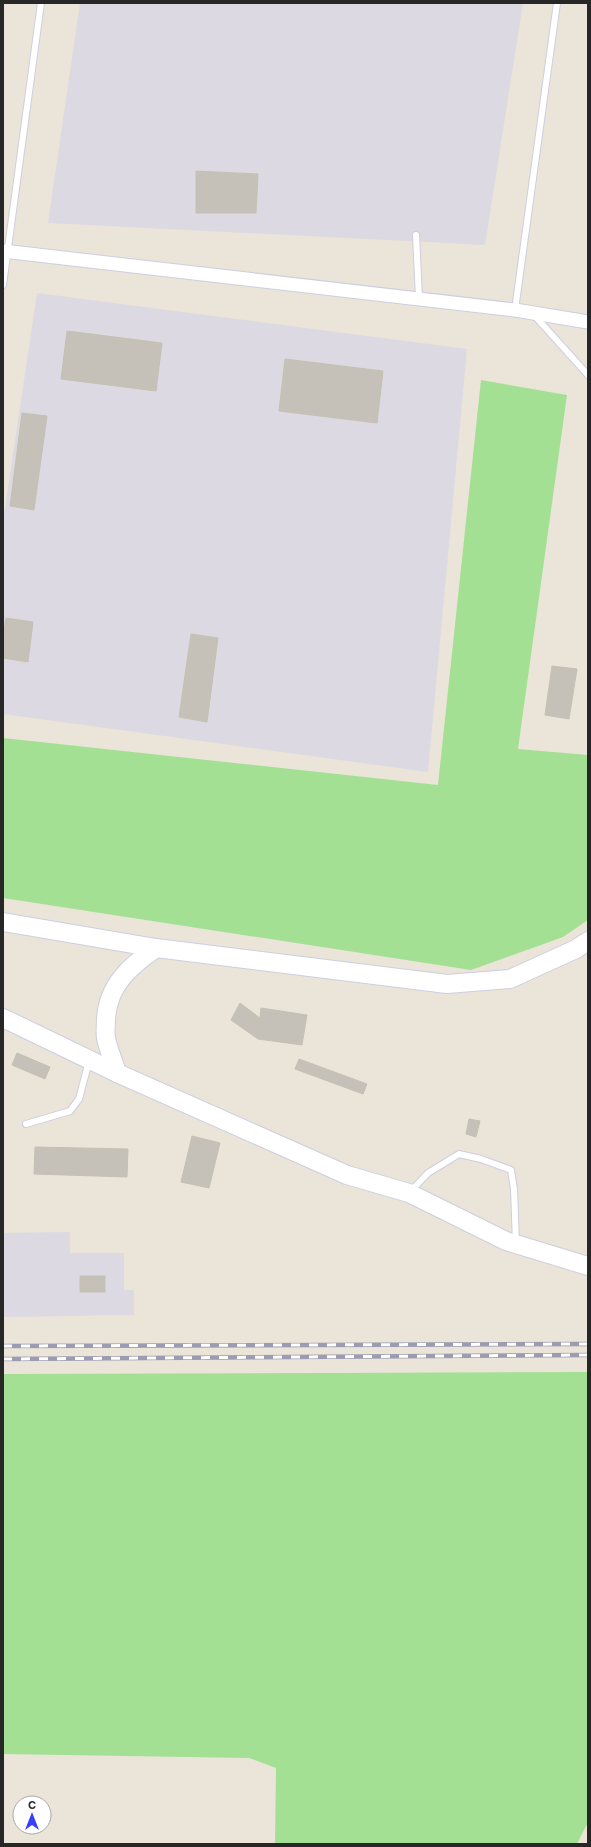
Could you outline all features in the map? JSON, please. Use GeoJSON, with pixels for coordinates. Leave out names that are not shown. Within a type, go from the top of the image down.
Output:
{"type":"FeatureCollection","features":[{"type":"Feature","properties":{"kind":"main road"},"geometry":{"type":"LineString","coordinates":[[3,922],[156,948],[447,984],[510,979],[576,950],[588,941]]}},
{"type":"Feature","properties":{"kind":"main road"},"geometry":{"type":"LineString","coordinates":[[118,1073],[105,1037],[107,1007],[112,990],[135,963],[156,948]]}},
{"type":"Feature","properties":{"kind":"main road"},"geometry":{"type":"LineString","coordinates":[[3,1018],[118,1073],[348,1175],[409,1193],[506,1241],[588,1266]]}},
{"type":"Feature","properties":{"kind":"street"},"geometry":{"type":"LineString","coordinates":[[5,251],[419,298],[515,310],[588,322]]}},
{"type":"Feature","properties":{"kind":"lane"},"geometry":{"type":"LineString","coordinates":[[3,286],[5,251],[41,3]]}},
{"type":"Feature","properties":{"kind":"lane"},"geometry":{"type":"LineString","coordinates":[[515,310],[557,3]]}},
{"type":"Feature","properties":{"kind":"lane"},"geometry":{"type":"LineString","coordinates":[[416,235],[419,298]]}},
{"type":"Feature","properties":{"kind":"lane"},"geometry":{"type":"LineString","coordinates":[[534,314],[588,375]]}},
{"type":"Feature","properties":{"kind":"lane"},"geometry":{"type":"LineString","coordinates":[[26,1124],[70,1111],[79,1099],[89,1059]]}},
{"type":"Feature","properties":{"kind":"lane"},"geometry":{"type":"LineString","coordinates":[[409,1193],[428,1172],[459,1154],[481,1159],[511,1170],[514,1190],[516,1244]]}},
{"type":"Feature","properties":{"kind":"shaded area"},"geometry":{"type":"Polygon","coordinates":[[[80,3],[523,3],[485,245],[48,223],[80,3]]]}},
{"type":"Feature","properties":{"kind":"shaded area"},"geometry":{"type":"Polygon","coordinates":[[[37,293],[467,349],[428,772],[3,714],[3,522],[37,293]]]}},
{"type":"Feature","properties":{"kind":"shaded area"},"geometry":{"type":"Polygon","coordinates":[[[70,1232],[70,1253],[124,1253],[124,1290],[134,1290],[134,1315],[3,1317],[3,1233],[70,1232]]]}},
{"type":"Feature","properties":{"kind":"green space"},"geometry":{"type":"Polygon","coordinates":[[[481,380],[567,395],[518,749],[588,755],[588,920],[563,937],[471,970],[3,898],[3,738],[438,785],[481,380]]]}},
{"type":"Feature","properties":{"kind":"green space"},"geometry":{"type":"Polygon","coordinates":[[[588,1372],[588,1822],[577,1844],[275,1844],[276,1768],[249,1758],[3,1754],[3,1374],[588,1372]]]}},
{"type":"Feature","properties":{"kind":"building"},"geometry":{"type":"Polygon","coordinates":[[[196,171],[258,174],[256,213],[196,213],[196,171]]]}},
{"type":"Feature","properties":{"kind":"building"},"geometry":{"type":"Polygon","coordinates":[[[67,331],[162,343],[156,391],[61,379],[67,331]]]}},
{"type":"Feature","properties":{"kind":"building"},"geometry":{"type":"Polygon","coordinates":[[[285,359],[383,371],[377,423],[279,411],[285,359]]]}},
{"type":"Feature","properties":{"kind":"building"},"geometry":{"type":"Polygon","coordinates":[[[22,413],[47,416],[34,510],[10,506],[22,413]]]}},
{"type":"Feature","properties":{"kind":"building"},"geometry":{"type":"Polygon","coordinates":[[[6,618],[33,622],[28,662],[3,658],[3,636],[6,618]]]}},
{"type":"Feature","properties":{"kind":"building"},"geometry":{"type":"Polygon","coordinates":[[[191,634],[218,638],[207,722],[179,717],[191,634]]]}},
{"type":"Feature","properties":{"kind":"building"},"geometry":{"type":"Polygon","coordinates":[[[552,666],[577,669],[569,719],[545,715],[552,666]]]}},
{"type":"Feature","properties":{"kind":"building"},"geometry":{"type":"Polygon","coordinates":[[[240,1003],[260,1018],[261,1008],[307,1015],[302,1045],[258,1039],[231,1020],[240,1003]]]}},
{"type":"Feature","properties":{"kind":"building"},"geometry":{"type":"Polygon","coordinates":[[[17,1053],[50,1067],[45,1079],[12,1065],[17,1053]]]}},
{"type":"Feature","properties":{"kind":"building"},"geometry":{"type":"Polygon","coordinates":[[[299,1059],[367,1084],[363,1094],[295,1069],[299,1059]]]}},
{"type":"Feature","properties":{"kind":"building"},"geometry":{"type":"Polygon","coordinates":[[[469,1119],[480,1121],[476,1137],[466,1134],[469,1119]]]}},
{"type":"Feature","properties":{"kind":"building"},"geometry":{"type":"Polygon","coordinates":[[[192,1136],[220,1143],[209,1188],[181,1182],[192,1136]]]}},
{"type":"Feature","properties":{"kind":"building"},"geometry":{"type":"Polygon","coordinates":[[[35,1147],[128,1149],[127,1177],[34,1174],[35,1147]]]}},
{"type":"Feature","properties":{"kind":"building"},"geometry":{"type":"Polygon","coordinates":[[[80,1276],[105,1276],[105,1292],[80,1292],[80,1276]]]}},
{"type":"Feature","properties":{"kind":"railway"},"geometry":{"type":"LineString","coordinates":[[3,1346],[588,1344]]}},
{"type":"Feature","properties":{"kind":"railway"},"geometry":{"type":"LineString","coordinates":[[3,1359],[588,1355]]}}]}
